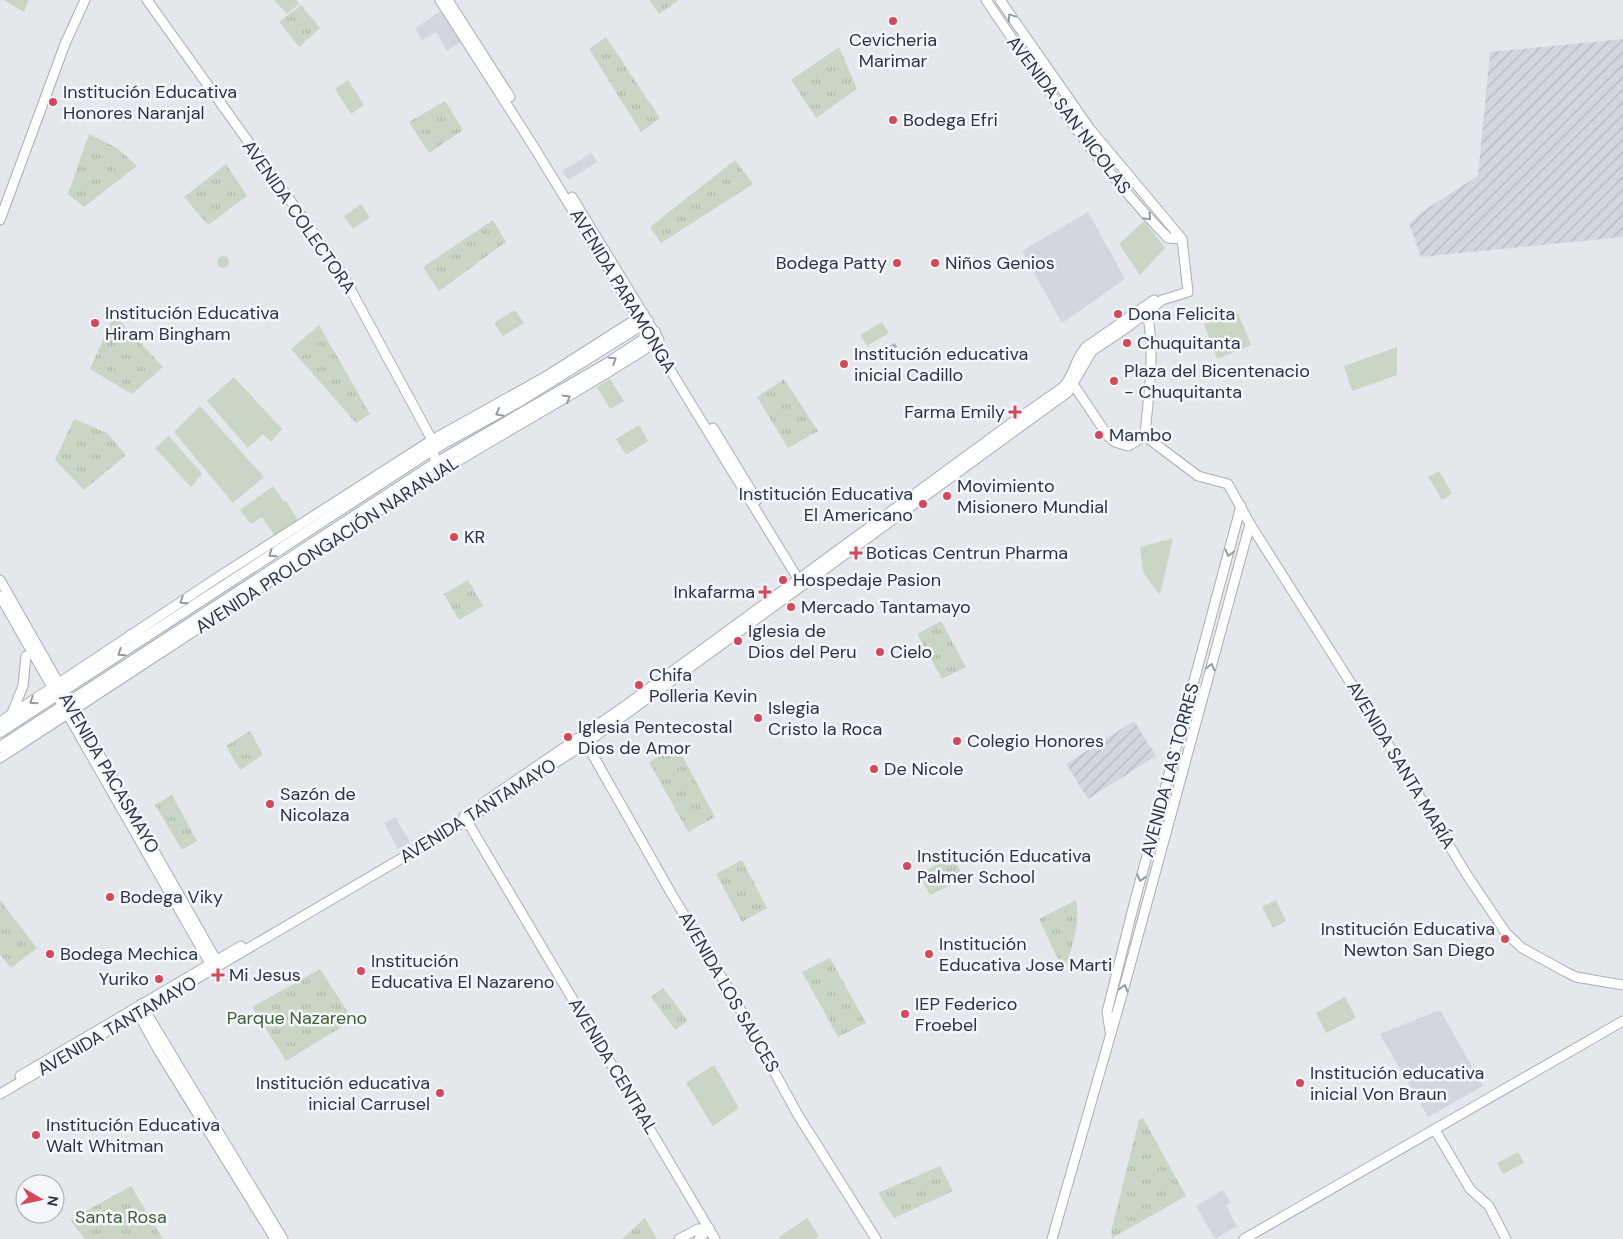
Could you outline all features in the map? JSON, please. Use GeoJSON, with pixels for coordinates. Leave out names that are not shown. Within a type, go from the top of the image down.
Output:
{"type":"FeatureCollection","features":[{"type":"Feature","properties":{"kind":"main road","name":"AVENIDA PROLONGACIÓN NARANJAL"},"geometry":{"type":"LineString","coordinates":[[0,732],[57,690],[146,637],[292,541],[434,444],[520,401],[644,319]]}},
{"type":"Feature","properties":{"kind":"main road","name":"AVENIDA PROLONGACIÓN NARANJAL"},"geometry":{"type":"LineString","coordinates":[[0,747],[68,708],[148,652],[436,463],[654,338]]}},
{"type":"Feature","properties":{"kind":"main road"},"geometry":{"type":"LineString","coordinates":[[504,400],[520,401]]}},
{"type":"Feature","properties":{"kind":"main road"},"geometry":{"type":"LineString","coordinates":[[519,426],[527,412]]}},
{"type":"Feature","properties":{"kind":"main road"},"geometry":{"type":"LineString","coordinates":[[292,541],[296,528]]}},
{"type":"Feature","properties":{"kind":"main road"},"geometry":{"type":"LineString","coordinates":[[294,556],[305,558]]}},
{"type":"Feature","properties":{"kind":"main road"},"geometry":{"type":"LineString","coordinates":[[131,636],[146,637]]}},
{"type":"Feature","properties":{"kind":"main road"},"geometry":{"type":"LineString","coordinates":[[145,663],[148,652]]}},
{"type":"Feature","properties":{"kind":"street"},"geometry":{"type":"LineString","coordinates":[[0,220],[65,44],[85,0]]}},
{"type":"Feature","properties":{"kind":"street","name":"AVENIDA COLECTORA"},"geometry":{"type":"LineString","coordinates":[[146,0],[340,270],[434,444],[436,474]]}},
{"type":"Feature","properties":{"kind":"street","name":"AVENIDA PARAMONGA"},"geometry":{"type":"LineString","coordinates":[[440,0],[644,319]]}},
{"type":"Feature","properties":{"kind":"street","name":"AVENIDA PARAMONGA"},"geometry":{"type":"LineString","coordinates":[[448,0],[802,580]]}},
{"type":"Feature","properties":{"kind":"street","name":"AVENIDA SAN NICOLAS"},"geometry":{"type":"LineString","coordinates":[[986,0],[1091,150],[1144,214],[1168,238],[1182,239]]}},
{"type":"Feature","properties":{"kind":"street","name":"AVENIDA SAN NICOLAS"},"geometry":{"type":"LineString","coordinates":[[1000,0],[1090,129],[1182,239]]}},
{"type":"Feature","properties":{"kind":"street"},"geometry":{"type":"LineString","coordinates":[[1182,239],[1187,289]]}},
{"type":"Feature","properties":{"kind":"street","name":"AVENIDA TANTAMAYO"},"geometry":{"type":"LineString","coordinates":[[466,818],[1068,392],[1092,351],[1147,313],[1162,300],[1187,289]]}},
{"type":"Feature","properties":{"kind":"street","name":"AVENIDA TANTAMAYO"},"geometry":{"type":"LineString","coordinates":[[0,1088],[466,818],[586,743],[1013,422],[1062,388],[1068,383],[1079,354],[1086,347],[1161,295],[1187,289]]}},
{"type":"Feature","properties":{"kind":"street"},"geometry":{"type":"LineString","coordinates":[[1073,384],[1108,436],[1115,442],[1128,446],[1145,436],[1151,351],[1151,330],[1147,313]]}},
{"type":"Feature","properties":{"kind":"street","name":"AVENIDA PROLONGACIÓN NARANJAL"},"geometry":{"type":"LineString","coordinates":[[1,723],[57,690],[131,636],[296,528],[504,400],[644,319]]}},
{"type":"Feature","properties":{"kind":"street","name":"AVENIDA PROLONGACIÓN NARANJAL"},"geometry":{"type":"LineString","coordinates":[[0,758],[68,708],[145,663],[436,474],[613,370],[654,338]]}},
{"type":"Feature","properties":{"kind":"street","name":"AVENIDA SANTA MARÍA"},"geometry":{"type":"LineString","coordinates":[[1145,436],[1198,476],[1228,484],[1250,524],[1359,696],[1487,907],[1506,933],[1522,948],[1576,977],[1623,985]]}},
{"type":"Feature","properties":{"kind":"street","name":"AVENIDA LAS TORRES"},"geometry":{"type":"LineString","coordinates":[[1111,1036],[1108,1012],[1132,913],[1241,506]]}},
{"type":"Feature","properties":{"kind":"street","name":"AVENIDA LAS TORRES"},"geometry":{"type":"LineString","coordinates":[[1052,1239],[1111,1036],[1250,524]]}},
{"type":"Feature","properties":{"kind":"street","name":"AVENIDA PACASMAYO"},"geometry":{"type":"LineString","coordinates":[[0,580],[57,690]]}},
{"type":"Feature","properties":{"kind":"street","name":"AVENIDA PACASMAYO"},"geometry":{"type":"LineString","coordinates":[[0,596],[68,708],[215,965]]}},
{"type":"Feature","properties":{"kind":"street"},"geometry":{"type":"LineString","coordinates":[[12,715],[23,686],[26,656]]}},
{"type":"Feature","properties":{"kind":"street","name":"AVENIDA LOS SAUCES"},"geometry":{"type":"LineString","coordinates":[[586,743],[671,893],[730,991],[798,1116],[876,1239]]}},
{"type":"Feature","properties":{"kind":"street","name":"AVENIDA CENTRAL"},"geometry":{"type":"LineString","coordinates":[[466,818],[715,1239]]}},
{"type":"Feature","properties":{"kind":"street"},"geometry":{"type":"LineString","coordinates":[[139,1008],[160,1054],[275,1239]]}},
{"type":"Feature","properties":{"kind":"street"},"geometry":{"type":"LineString","coordinates":[[139,1008],[283,1239]]}},
{"type":"Feature","properties":{"kind":"street","name":"AVENIDA TANTAMAYO"},"geometry":{"type":"LineString","coordinates":[[0,1094],[139,1008]]}},
{"type":"Feature","properties":{"kind":"street"},"geometry":{"type":"LineString","coordinates":[[1244,1239],[1621,1023]]}},
{"type":"Feature","properties":{"kind":"street"},"geometry":{"type":"LineString","coordinates":[[1436,1130],[1470,1189],[1489,1206],[1506,1239]]}},
{"type":"Feature","properties":{"kind":"street"},"geometry":{"type":"LineString","coordinates":[[679,1239],[698,1229],[709,1228]]}},
{"type":"Feature","properties":{"kind":"street"},"geometry":{"type":"LineString","coordinates":[[699,1239],[709,1228]]}},
{"type":"Feature","properties":{"kind":"shaded area"},"geometry":{"type":"Polygon","coordinates":[[[444,9],[463,40],[447,51],[436,32],[422,40],[415,28],[444,9]]]}},
{"type":"Feature","properties":{"kind":"shaded area"},"geometry":{"type":"Polygon","coordinates":[[[1623,39],[1623,237],[1421,257],[1409,224],[1423,211],[1478,176],[1490,52],[1623,39]]]}},
{"type":"Feature","properties":{"kind":"shaded area"},"geometry":{"type":"Polygon","coordinates":[[[592,153],[597,162],[570,179],[567,178],[562,171],[592,153]]]}},
{"type":"Feature","properties":{"kind":"shaded area"},"geometry":{"type":"Polygon","coordinates":[[[1088,212],[1125,279],[1062,323],[1022,251],[1088,212]]]}},
{"type":"Feature","properties":{"kind":"shaded area"},"geometry":{"type":"Polygon","coordinates":[[[1134,721],[1156,756],[1088,799],[1066,764],[1134,721]]]}},
{"type":"Feature","properties":{"kind":"shaded area"},"geometry":{"type":"Polygon","coordinates":[[[395,817],[410,842],[398,849],[384,823],[395,817]]]}},
{"type":"Feature","properties":{"kind":"shaded area"},"geometry":{"type":"Polygon","coordinates":[[[1440,1010],[1483,1086],[1428,1117],[1380,1034],[1440,1010]]]}},
{"type":"Feature","properties":{"kind":"shaded area"},"geometry":{"type":"Polygon","coordinates":[[[1223,1190],[1230,1202],[1226,1205],[1237,1226],[1215,1239],[1196,1206],[1223,1190]]]}},
{"type":"Feature","properties":{"kind":"green space"},"geometry":{"type":"Polygon","coordinates":[[[4,0],[29,0],[24,12],[4,0]]]}},
{"type":"Feature","properties":{"kind":"green space"},"geometry":{"type":"Polygon","coordinates":[[[274,0],[296,0],[299,4],[287,14],[274,0]]]}},
{"type":"Feature","properties":{"kind":"green space"},"geometry":{"type":"Polygon","coordinates":[[[649,0],[679,0],[659,14],[649,0]]]}},
{"type":"Feature","properties":{"kind":"green space"},"geometry":{"type":"Polygon","coordinates":[[[301,5],[320,28],[299,47],[279,22],[301,5]]]}},
{"type":"Feature","properties":{"kind":"green space"},"geometry":{"type":"Polygon","coordinates":[[[606,37],[660,118],[641,132],[589,49],[606,37]]]}},
{"type":"Feature","properties":{"kind":"green space"},"geometry":{"type":"Polygon","coordinates":[[[839,47],[857,89],[816,118],[791,80],[839,47]]]}},
{"type":"Feature","properties":{"kind":"green space"},"geometry":{"type":"Polygon","coordinates":[[[348,80],[364,105],[351,114],[335,89],[348,80]]]}},
{"type":"Feature","properties":{"kind":"green space"},"geometry":{"type":"Polygon","coordinates":[[[445,101],[463,130],[429,153],[409,122],[445,101]]]}},
{"type":"Feature","properties":{"kind":"green space"},"geometry":{"type":"Polygon","coordinates":[[[89,134],[117,148],[137,166],[84,207],[68,194],[89,134]]]}},
{"type":"Feature","properties":{"kind":"green space"},"geometry":{"type":"Polygon","coordinates":[[[735,160],[753,184],[661,243],[650,227],[735,160]]]}},
{"type":"Feature","properties":{"kind":"green space"},"geometry":{"type":"Polygon","coordinates":[[[226,164],[247,196],[208,225],[184,197],[226,164]]]}},
{"type":"Feature","properties":{"kind":"green space"},"geometry":{"type":"Polygon","coordinates":[[[361,204],[370,217],[353,229],[344,216],[361,204]]]}},
{"type":"Feature","properties":{"kind":"green space"},"geometry":{"type":"Polygon","coordinates":[[[493,220],[506,242],[439,291],[423,267],[493,220]]]}},
{"type":"Feature","properties":{"kind":"green space"},"geometry":{"type":"Polygon","coordinates":[[[1144,221],[1165,248],[1140,275],[1119,244],[1144,221]]]}},
{"type":"Feature","properties":{"kind":"green space"},"geometry":{"type":"Polygon","coordinates":[[[223,256],[229,262],[223,268],[217,262],[223,256]]]}},
{"type":"Feature","properties":{"kind":"green space"},"geometry":{"type":"Polygon","coordinates":[[[515,310],[524,323],[503,336],[494,323],[515,310]]]}},
{"type":"Feature","properties":{"kind":"green space"},"geometry":{"type":"Polygon","coordinates":[[[1237,311],[1251,345],[1217,359],[1204,324],[1237,311]]]}},
{"type":"Feature","properties":{"kind":"green space"},"geometry":{"type":"Polygon","coordinates":[[[114,315],[163,367],[132,394],[90,369],[114,315]]]}},
{"type":"Feature","properties":{"kind":"green space"},"geometry":{"type":"Polygon","coordinates":[[[882,322],[889,333],[867,346],[860,335],[882,322]]]}},
{"type":"Feature","properties":{"kind":"green space"},"geometry":{"type":"Polygon","coordinates":[[[319,325],[370,414],[356,423],[291,349],[319,325]]]}},
{"type":"Feature","properties":{"kind":"green space"},"geometry":{"type":"Polygon","coordinates":[[[1397,347],[1397,375],[1352,391],[1344,366],[1397,347]]]}},
{"type":"Feature","properties":{"kind":"green space"},"geometry":{"type":"Polygon","coordinates":[[[234,377],[282,429],[271,442],[263,434],[248,448],[207,401],[234,377]]]}},
{"type":"Feature","properties":{"kind":"green space"},"geometry":{"type":"Polygon","coordinates":[[[610,379],[624,401],[610,409],[597,387],[610,379]]]}},
{"type":"Feature","properties":{"kind":"green space"},"geometry":{"type":"Polygon","coordinates":[[[784,379],[818,431],[788,448],[757,397],[784,379]]]}},
{"type":"Feature","properties":{"kind":"green space"},"geometry":{"type":"Polygon","coordinates":[[[200,406],[264,477],[233,503],[174,432],[200,406]]]}},
{"type":"Feature","properties":{"kind":"green space"},"geometry":{"type":"Polygon","coordinates":[[[74,419],[107,433],[126,455],[84,490],[55,460],[74,419]]]}},
{"type":"Feature","properties":{"kind":"green space"},"geometry":{"type":"Polygon","coordinates":[[[639,425],[648,441],[626,455],[616,439],[639,425]]]}},
{"type":"Feature","properties":{"kind":"green space"},"geometry":{"type":"Polygon","coordinates":[[[169,436],[202,474],[191,487],[155,448],[169,436]]]}},
{"type":"Feature","properties":{"kind":"green space"},"geometry":{"type":"Polygon","coordinates":[[[1439,471],[1452,493],[1442,500],[1428,477],[1439,471]]]}},
{"type":"Feature","properties":{"kind":"green space"},"geometry":{"type":"Polygon","coordinates":[[[273,486],[284,502],[286,501],[298,520],[275,536],[262,517],[251,524],[240,510],[273,486]]]}},
{"type":"Feature","properties":{"kind":"green space"},"geometry":{"type":"Polygon","coordinates":[[[1173,538],[1160,595],[1143,572],[1140,547],[1173,538]]]}},
{"type":"Feature","properties":{"kind":"green space"},"geometry":{"type":"Polygon","coordinates":[[[468,580],[483,606],[459,620],[444,594],[468,580]]]}},
{"type":"Feature","properties":{"kind":"green space"},"geometry":{"type":"Polygon","coordinates":[[[941,621],[966,667],[942,679],[917,634],[941,621]]]}},
{"type":"Feature","properties":{"kind":"green space"},"geometry":{"type":"Polygon","coordinates":[[[250,731],[263,755],[240,770],[226,746],[250,731]]]}},
{"type":"Feature","properties":{"kind":"green space"},"geometry":{"type":"Polygon","coordinates":[[[677,746],[715,817],[688,832],[649,762],[677,746]]]}},
{"type":"Feature","properties":{"kind":"green space"},"geometry":{"type":"Polygon","coordinates":[[[172,795],[197,841],[182,850],[155,805],[172,795]]]}},
{"type":"Feature","properties":{"kind":"green space"},"geometry":{"type":"Polygon","coordinates":[[[953,856],[964,879],[930,895],[919,874],[953,856]]]}},
{"type":"Feature","properties":{"kind":"green space"},"geometry":{"type":"Polygon","coordinates":[[[742,860],[767,908],[742,922],[716,874],[742,860]]]}},
{"type":"Feature","properties":{"kind":"green space"},"geometry":{"type":"Polygon","coordinates":[[[0,900],[37,948],[11,968],[0,954],[0,900]]]}},
{"type":"Feature","properties":{"kind":"green space"},"geometry":{"type":"Polygon","coordinates":[[[1076,900],[1076,928],[1064,972],[1039,919],[1076,900]]]}},
{"type":"Feature","properties":{"kind":"green space"},"geometry":{"type":"Polygon","coordinates":[[[1276,900],[1286,921],[1273,928],[1262,907],[1276,900]]]}},
{"type":"Feature","properties":{"kind":"green space"},"geometry":{"type":"Polygon","coordinates":[[[830,958],[866,1023],[838,1037],[802,972],[830,958]]]}},
{"type":"Feature","properties":{"kind":"green space","name":"Parque Nazareno"},"geometry":{"type":"Polygon","coordinates":[[[320,969],[353,1020],[286,1061],[252,1007],[320,969]]]}},
{"type":"Feature","properties":{"kind":"green space"},"geometry":{"type":"Polygon","coordinates":[[[663,988],[688,1021],[675,1030],[651,997],[663,988]]]}},
{"type":"Feature","properties":{"kind":"green space"},"geometry":{"type":"Polygon","coordinates":[[[1345,997],[1356,1018],[1326,1033],[1316,1013],[1345,997]]]}},
{"type":"Feature","properties":{"kind":"green space"},"geometry":{"type":"Polygon","coordinates":[[[714,1065],[739,1108],[713,1126],[686,1083],[714,1065]]]}},
{"type":"Feature","properties":{"kind":"green space"},"geometry":{"type":"Polygon","coordinates":[[[1143,1118],[1186,1196],[1112,1238],[1111,1232],[1139,1120],[1143,1118]]]}},
{"type":"Feature","properties":{"kind":"green space"},"geometry":{"type":"Polygon","coordinates":[[[1518,1152],[1524,1163],[1503,1174],[1497,1163],[1518,1152]]]}},
{"type":"Feature","properties":{"kind":"green space"},"geometry":{"type":"Polygon","coordinates":[[[940,1166],[953,1191],[894,1218],[878,1193],[940,1166]]]}},
{"type":"Feature","properties":{"kind":"green space","name":"Santa Rosa"},"geometry":{"type":"Polygon","coordinates":[[[131,1186],[163,1239],[85,1239],[70,1220],[131,1186]]]}},
{"type":"Feature","properties":{"kind":"green space"},"geometry":{"type":"Polygon","coordinates":[[[645,1218],[657,1239],[622,1239],[645,1218]]]}},
{"type":"Feature","properties":{"kind":"green space"},"geometry":{"type":"Polygon","coordinates":[[[807,1218],[819,1236],[815,1239],[781,1239],[779,1237],[807,1218]]]}},
{"type":"Feature","properties":{"kind":"water"},"geometry":{"type":"Polygon","coordinates":[[[895,343],[897,347],[879,357],[877,353],[895,343]]]}},
{"type":"Feature","properties":{"kind":"place","name":"Cevicheria Marimar"},"geometry":{"type":"Point","coordinates":[893,21]}},
{"type":"Feature","properties":{"kind":"place","name":"Institución Educativa Honores Naranjal"},"geometry":{"type":"Point","coordinates":[53,102]}},
{"type":"Feature","properties":{"kind":"place","name":"Bodega Efri"},"geometry":{"type":"Point","coordinates":[893,120]}},
{"type":"Feature","properties":{"kind":"place","name":"Bodega Patty"},"geometry":{"type":"Point","coordinates":[897,263]}},
{"type":"Feature","properties":{"kind":"place","name":"Niños Genios"},"geometry":{"type":"Point","coordinates":[935,263]}},
{"type":"Feature","properties":{"kind":"place","name":"Dona Felicita"},"geometry":{"type":"Point","coordinates":[1118,314]}},
{"type":"Feature","properties":{"kind":"place","name":"Institución Educativa Hiram Bingham"},"geometry":{"type":"Point","coordinates":[95,323]}},
{"type":"Feature","properties":{"kind":"place","name":"Chuquitanta"},"geometry":{"type":"Point","coordinates":[1127,343]}},
{"type":"Feature","properties":{"kind":"place","name":"Institución educativa inicial Cadillo"},"geometry":{"type":"Point","coordinates":[844,364]}},
{"type":"Feature","properties":{"kind":"place","name":"Plaza del Bicentenacio - Chuquitanta"},"geometry":{"type":"Point","coordinates":[1114,381]}},
{"type":"Feature","properties":{"kind":"place","name":"Farma Emily"},"geometry":{"type":"Point","coordinates":[1015,412]}},
{"type":"Feature","properties":{"kind":"place","name":"Mambo"},"geometry":{"type":"Point","coordinates":[1099,435]}},
{"type":"Feature","properties":{"kind":"place","name":"Movimiento Misionero Mundial"},"geometry":{"type":"Point","coordinates":[947,496]}},
{"type":"Feature","properties":{"kind":"place","name":"Institución Educativa El Americano"},"geometry":{"type":"Point","coordinates":[923,504]}},
{"type":"Feature","properties":{"kind":"place","name":"KR"},"geometry":{"type":"Point","coordinates":[454,537]}},
{"type":"Feature","properties":{"kind":"place","name":"Boticas Centrun Pharma"},"geometry":{"type":"Point","coordinates":[856,553]}},
{"type":"Feature","properties":{"kind":"place","name":"Hospedaje Pasion"},"geometry":{"type":"Point","coordinates":[783,580]}},
{"type":"Feature","properties":{"kind":"place","name":"Inkafarma"},"geometry":{"type":"Point","coordinates":[765,592]}},
{"type":"Feature","properties":{"kind":"place","name":"Mercado Tantamayo"},"geometry":{"type":"Point","coordinates":[791,607]}},
{"type":"Feature","properties":{"kind":"place","name":"Iglesia de Dios del Peru"},"geometry":{"type":"Point","coordinates":[738,641]}},
{"type":"Feature","properties":{"kind":"place","name":"Cielo"},"geometry":{"type":"Point","coordinates":[880,652]}},
{"type":"Feature","properties":{"kind":"place","name":"Chifa Polleria Kevin"},"geometry":{"type":"Point","coordinates":[639,685]}},
{"type":"Feature","properties":{"kind":"place","name":"Islegia Cristo la Roca"},"geometry":{"type":"Point","coordinates":[758,718]}},
{"type":"Feature","properties":{"kind":"place","name":"Iglesia Pentecostal Dios de Amor"},"geometry":{"type":"Point","coordinates":[568,737]}},
{"type":"Feature","properties":{"kind":"place","name":"Colegio Honores"},"geometry":{"type":"Point","coordinates":[957,741]}},
{"type":"Feature","properties":{"kind":"place","name":"De Nicole"},"geometry":{"type":"Point","coordinates":[874,769]}},
{"type":"Feature","properties":{"kind":"place","name":"Sazón de Nicolaza"},"geometry":{"type":"Point","coordinates":[270,804]}},
{"type":"Feature","properties":{"kind":"place","name":"Institución Educativa Palmer School"},"geometry":{"type":"Point","coordinates":[907,866]}},
{"type":"Feature","properties":{"kind":"place","name":"Bodega Viky"},"geometry":{"type":"Point","coordinates":[110,897]}},
{"type":"Feature","properties":{"kind":"place","name":"Institución Educativa Newton San Diego"},"geometry":{"type":"Point","coordinates":[1505,939]}},
{"type":"Feature","properties":{"kind":"place","name":"Bodega Mechica"},"geometry":{"type":"Point","coordinates":[50,954]}},
{"type":"Feature","properties":{"kind":"place","name":"Institución Educativa Jose Marti"},"geometry":{"type":"Point","coordinates":[929,954]}},
{"type":"Feature","properties":{"kind":"place","name":"Institución Educativa El Nazareno"},"geometry":{"type":"Point","coordinates":[361,971]}},
{"type":"Feature","properties":{"kind":"place","name":"Mi Jesus"},"geometry":{"type":"Point","coordinates":[218,975]}},
{"type":"Feature","properties":{"kind":"place","name":"Yuriko"},"geometry":{"type":"Point","coordinates":[159,979]}},
{"type":"Feature","properties":{"kind":"place","name":"IEP Federico Froebel"},"geometry":{"type":"Point","coordinates":[905,1014]}},
{"type":"Feature","properties":{"kind":"place","name":"Institución educativa inicial Von Braun"},"geometry":{"type":"Point","coordinates":[1300,1083]}},
{"type":"Feature","properties":{"kind":"place","name":"Institución educativa inicial Carrusel"},"geometry":{"type":"Point","coordinates":[440,1093]}},
{"type":"Feature","properties":{"kind":"place","name":"Institución Educativa Walt Whitman"},"geometry":{"type":"Point","coordinates":[36,1135]}}]}
